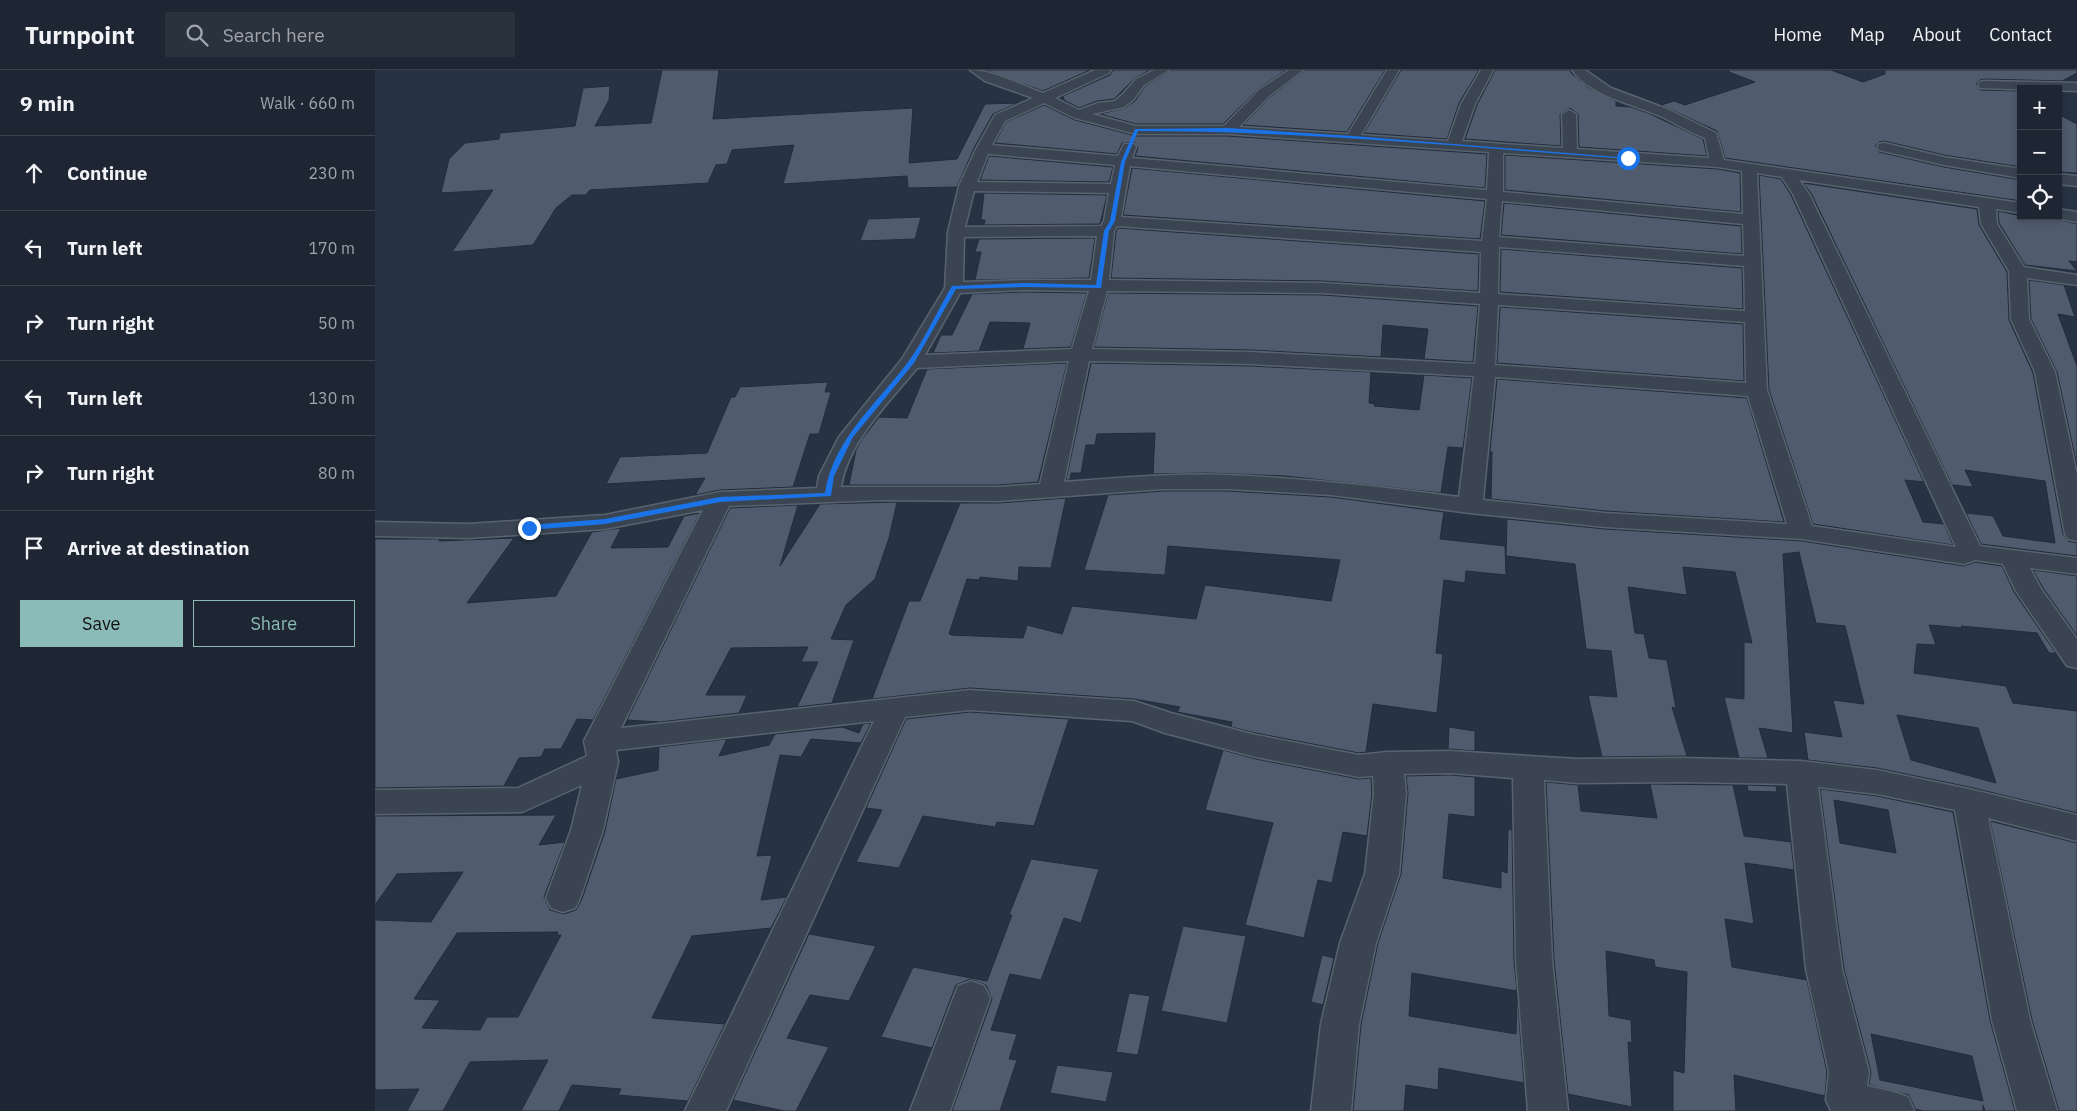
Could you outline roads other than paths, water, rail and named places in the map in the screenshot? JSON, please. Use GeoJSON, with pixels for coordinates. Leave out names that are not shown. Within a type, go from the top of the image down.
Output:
{"type":"FeatureCollection","features":[{"type":"Feature","properties":{"kind":"street"},"geometry":{"type":"LineString","coordinates":[[982,74],[1005,70]]}},
{"type":"Feature","properties":{"kind":"street"},"geometry":{"type":"LineString","coordinates":[[828,495],[831,476],[850,437],[911,362],[954,288],[956,232],[967,186],[983,149],[1000,118],[1105,70]]}},
{"type":"Feature","properties":{"kind":"street"},"geometry":{"type":"LineString","coordinates":[[1080,115],[1103,106],[1119,104],[1128,97],[1140,82],[1161,70]]}},
{"type":"Feature","properties":{"kind":"street"},"geometry":{"type":"LineString","coordinates":[[1228,130],[1264,93],[1297,70]]}},
{"type":"Feature","properties":{"kind":"street"},"geometry":{"type":"LineString","coordinates":[[1353,137],[1393,70]]}},
{"type":"Feature","properties":{"kind":"street"},"geometry":{"type":"LineString","coordinates":[[1454,145],[1468,104],[1487,70]]}},
{"type":"Feature","properties":{"kind":"street"},"geometry":{"type":"LineString","coordinates":[[1578,70],[1603,88],[1643,104],[1711,136],[1718,163]]}},
{"type":"Feature","properties":{"kind":"street"},"geometry":{"type":"LineString","coordinates":[[982,74],[1044,98],[1080,115],[1136,130],[1228,130],[1353,137],[1570,154],[1718,163],[2017,207]]}},
{"type":"Feature","properties":{"kind":"street"},"geometry":{"type":"LineString","coordinates":[[1985,85],[2077,87]]}},
{"type":"Feature","properties":{"kind":"street"},"geometry":{"type":"LineString","coordinates":[[1569,114],[1570,154]]}},
{"type":"Feature","properties":{"kind":"street"},"geometry":{"type":"LineString","coordinates":[[1050,491],[1080,355],[1099,287],[1109,226],[1119,188],[1123,162],[1136,130]]}},
{"type":"Feature","properties":{"kind":"street"},"geometry":{"type":"LineString","coordinates":[[1884,147],[1944,161],[2017,173]]}},
{"type":"Feature","properties":{"kind":"street"},"geometry":{"type":"LineString","coordinates":[[1470,506],[1485,371],[1496,148]]}},
{"type":"Feature","properties":{"kind":"street"},"geometry":{"type":"LineString","coordinates":[[983,149],[1752,220]]}},
{"type":"Feature","properties":{"kind":"street"},"geometry":{"type":"LineString","coordinates":[[1749,168],[1757,390],[1802,532]]}},
{"type":"Feature","properties":{"kind":"street"},"geometry":{"type":"LineString","coordinates":[[1786,172],[1801,194],[1971,552]]}},
{"type":"Feature","properties":{"kind":"street"},"geometry":{"type":"LineString","coordinates":[[2062,179],[2077,181]]}},
{"type":"Feature","properties":{"kind":"street"},"geometry":{"type":"LineString","coordinates":[[967,186],[1119,188]]}},
{"type":"Feature","properties":{"kind":"street"},"geometry":{"type":"LineString","coordinates":[[1987,202],[1989,224],[2018,271],[2020,319],[2045,372],[2077,534]]}},
{"type":"Feature","properties":{"kind":"street"},"geometry":{"type":"LineString","coordinates":[[2062,215],[2077,217]]}},
{"type":"Feature","properties":{"kind":"street"},"geometry":{"type":"LineString","coordinates":[[956,232],[1109,226],[1490,244],[1753,262]]}},
{"type":"Feature","properties":{"kind":"street"},"geometry":{"type":"LineString","coordinates":[[2018,271],[2077,280]]}},
{"type":"Feature","properties":{"kind":"street"},"geometry":{"type":"LineString","coordinates":[[954,288],[1024,285],[1323,288],[1754,318]]}},
{"type":"Feature","properties":{"kind":"street"},"geometry":{"type":"LineString","coordinates":[[911,362],[1080,355],[1292,360],[1757,390]]}},
{"type":"Feature","properties":{"kind":"street"},"geometry":{"type":"LineString","coordinates":[[375,529],[469,531],[605,522],[720,499],[881,493],[999,494],[1163,482],[1227,482],[1331,488],[1470,506],[1605,520],[1802,532],[1964,556],[1971,552],[2077,566]]}},
{"type":"Feature","properties":{"kind":"street"},"geometry":{"type":"LineString","coordinates":[[563,898],[587,830],[601,751],[630,683],[720,499]]}},
{"type":"Feature","properties":{"kind":"street"},"geometry":{"type":"LineString","coordinates":[[2013,559],[2029,591],[2077,659]]}},
{"type":"Feature","properties":{"kind":"street"},"geometry":{"type":"LineString","coordinates":[[375,802],[523,800],[601,751],[895,708],[970,700],[1134,711],[1256,746],[1359,766],[1387,762],[1450,762],[1577,771],[1683,770],[1801,773],[1877,782],[1969,801],[2077,828]]}},
{"type":"Feature","properties":{"kind":"street"},"geometry":{"type":"LineString","coordinates":[[707,1111],[895,708]]}},
{"type":"Feature","properties":{"kind":"street"},"geometry":{"type":"LineString","coordinates":[[1331,1111],[1341,1024],[1350,979],[1358,943],[1382,874],[1390,793],[1387,762]]}},
{"type":"Feature","properties":{"kind":"street"},"geometry":{"type":"LineString","coordinates":[[1528,767],[1534,960],[1548,1111]]}},
{"type":"Feature","properties":{"kind":"street"},"geometry":{"type":"LineString","coordinates":[[1801,773],[1824,969],[1849,1072],[1846,1100],[1895,1111]]}},
{"type":"Feature","properties":{"kind":"street"},"geometry":{"type":"LineString","coordinates":[[1969,801],[2011,1020],[2037,1111]]}},
{"type":"Feature","properties":{"kind":"street"},"geometry":{"type":"LineString","coordinates":[[930,1111],[971,998]]}}]}
